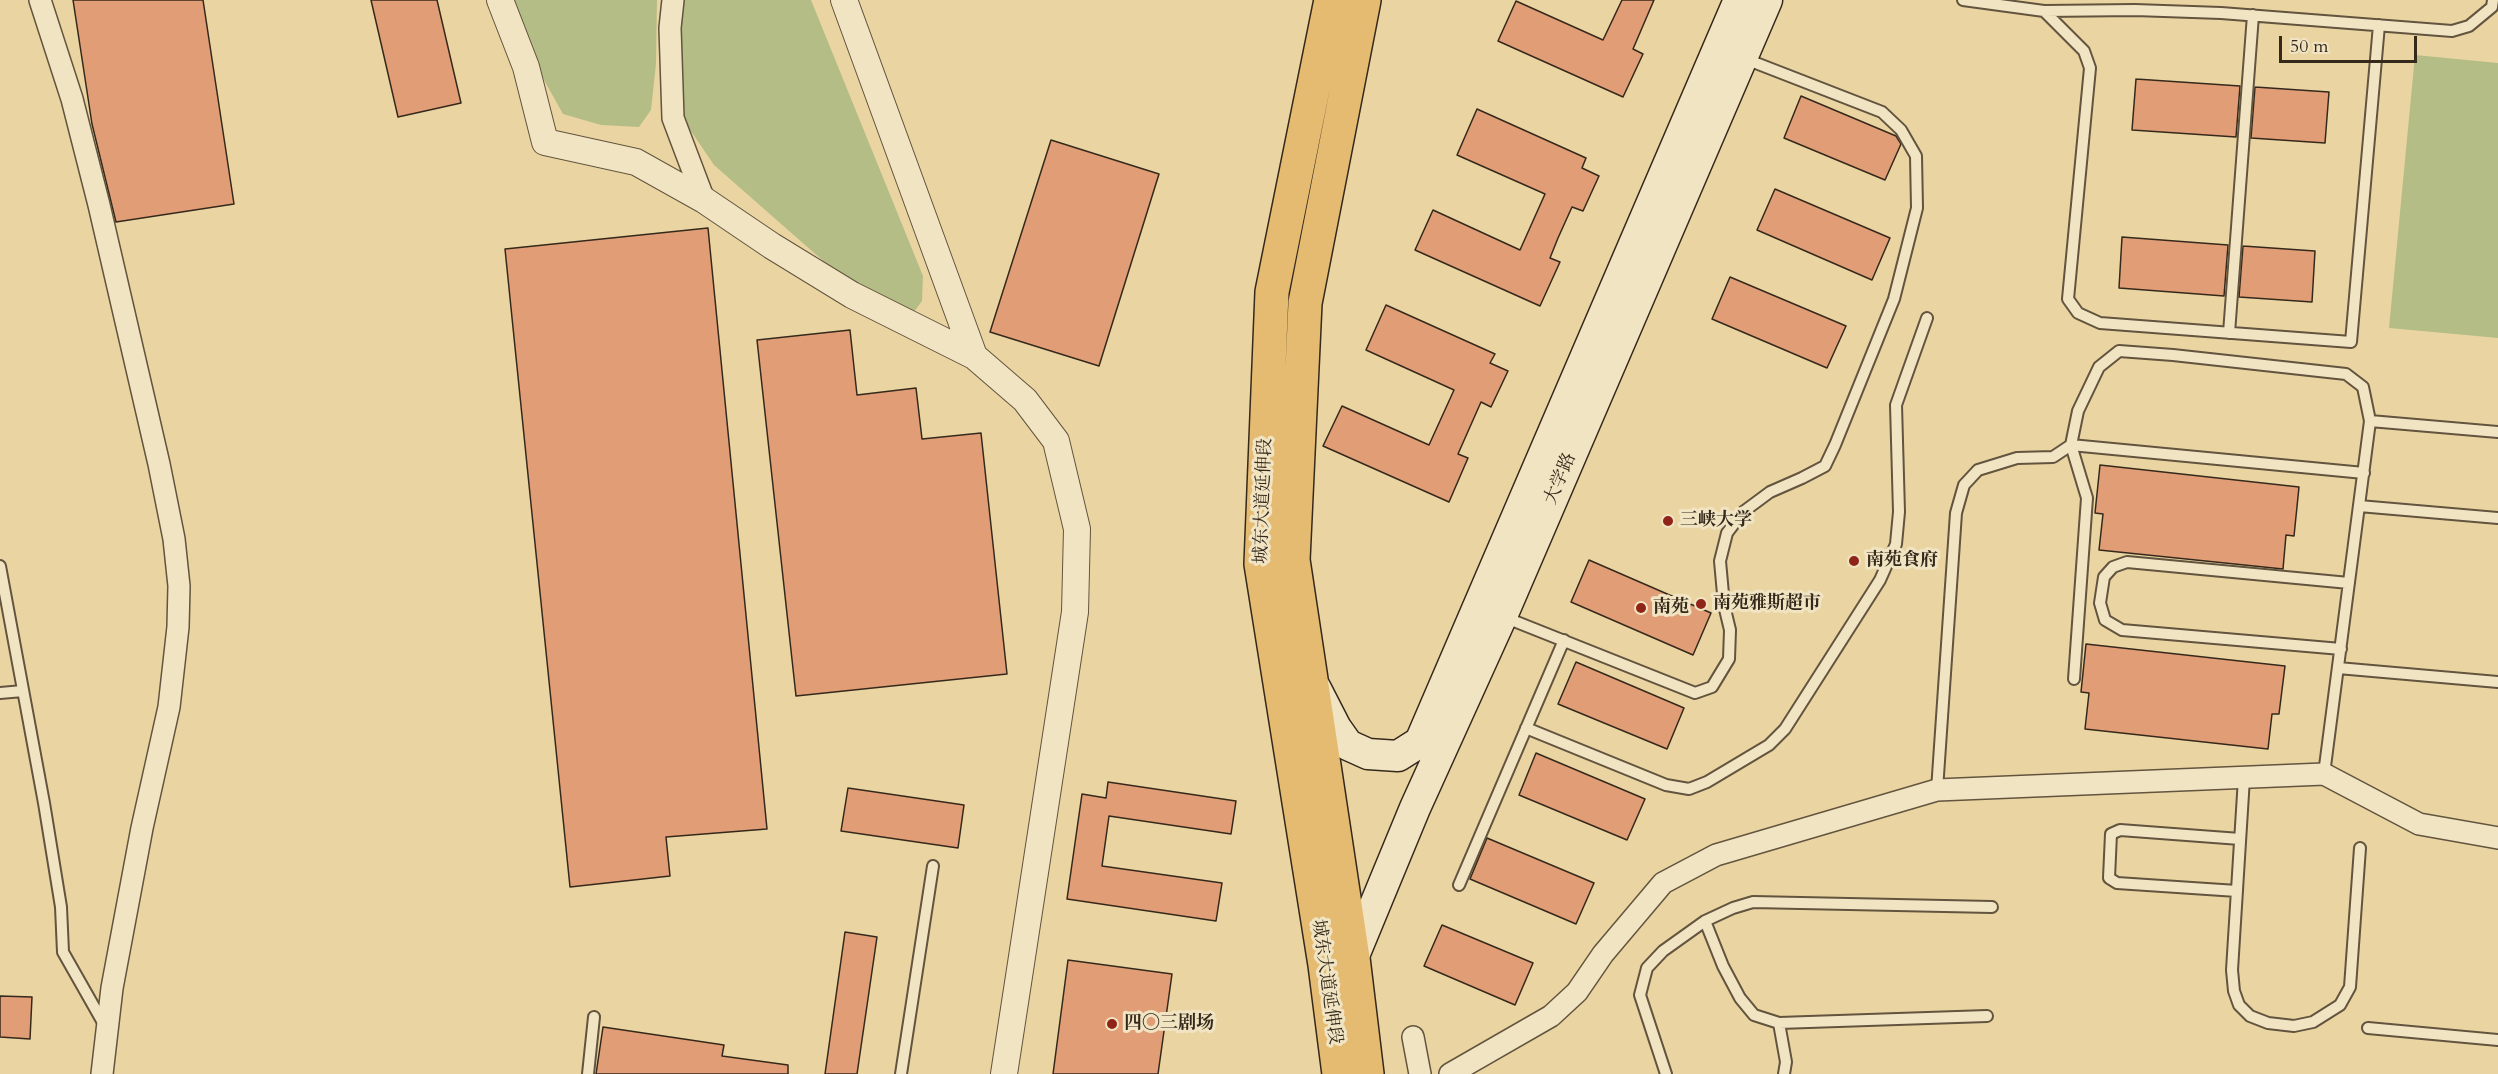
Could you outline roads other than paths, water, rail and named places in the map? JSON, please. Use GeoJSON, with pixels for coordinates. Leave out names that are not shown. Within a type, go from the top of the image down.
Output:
{"type":"FeatureCollection","features":[{"type":"Feature","properties":{"kind":"main road","name":"城东大道延伸段"},"geometry":{"type":"LineString","coordinates":[[1331,0],[1272,292],[1261,564],[1324,953],[1339,1074]]}},
{"type":"Feature","properties":{"kind":"main road","name":"城东大道延伸段"},"geometry":{"type":"LineString","coordinates":[[1364,0],[1305,303],[1293,560],[1353,958],[1367,1074]]}},
{"type":"Feature","properties":{"kind":"main road","name":"大学路"},"geometry":{"type":"LineString","coordinates":[[1313,684],[1336,728],[1348,745],[1368,754],[1398,756],[1420,742],[1738,0]]}},
{"type":"Feature","properties":{"kind":"main road","name":"大学路"},"geometry":{"type":"LineString","coordinates":[[1353,958],[1415,808],[1502,616],[1767,0]]}},
{"type":"Feature","properties":{"kind":"street"},"geometry":{"type":"LineString","coordinates":[[40,0],[72,99],[101,216],[161,475],[174,539],[179,586],[178,627],[169,707],[142,828],[112,988],[102,1074]]}},
{"type":"Feature","properties":{"kind":"street"},"geometry":{"type":"LineString","coordinates":[[500,0],[526,67],[544,142],[636,162],[704,200],[772,246],[852,295],[974,356],[1025,400],[1056,441],[1077,529],[1075,612],[1004,1074]]}},
{"type":"Feature","properties":{"kind":"street"},"geometry":{"type":"LineString","coordinates":[[674,0],[670,28],[673,118],[704,200]]}},
{"type":"Feature","properties":{"kind":"street"},"geometry":{"type":"LineString","coordinates":[[844,0],[974,356]]}},
{"type":"Feature","properties":{"kind":"street"},"geometry":{"type":"LineString","coordinates":[[1450,1074],[1551,1016],[1577,992],[1603,954],[1663,883],[1716,855],[1937,790],[2324,774],[2419,824],[2498,838]]}},
{"type":"Feature","properties":{"kind":"street"},"geometry":{"type":"LineString","coordinates":[[1413,1037],[1420,1074]]}},
{"type":"Feature","properties":{"kind":"lane"},"geometry":{"type":"LineString","coordinates":[[1963,0],[2044,11],[2135,10],[2253,15],[2452,31],[2469,26],[2492,7],[2493,0]]}},
{"type":"Feature","properties":{"kind":"lane"},"geometry":{"type":"LineString","coordinates":[[2044,11],[2084,51],[2090,68],[2068,298],[2078,313],[2100,323],[2351,342],[2379,25]]}},
{"type":"Feature","properties":{"kind":"lane"},"geometry":{"type":"LineString","coordinates":[[2229,333],[2253,15]]}},
{"type":"Feature","properties":{"kind":"lane"},"geometry":{"type":"LineString","coordinates":[[1502,616],[1695,693],[1712,687],[1729,659],[1730,630],[1724,605],[1720,561],[1727,533],[1743,512],[1770,492],[1825,466],[1835,445],[1893,299],[1917,208],[1916,156],[1901,129],[1882,111],[1742,58]]}},
{"type":"Feature","properties":{"kind":"lane"},"geometry":{"type":"LineString","coordinates":[[1526,729],[1666,785],[1689,789],[1707,782],[1769,745],[1785,729],[1880,580],[1896,544],[1899,512],[1896,405],[1926,318]]}},
{"type":"Feature","properties":{"kind":"lane"},"geometry":{"type":"LineString","coordinates":[[2074,679],[2087,498],[2071,445],[2078,411],[2099,367],[2119,351],[2346,374],[2363,387],[2370,421],[2324,774]]}},
{"type":"Feature","properties":{"kind":"lane"},"geometry":{"type":"LineString","coordinates":[[2370,421],[2498,432]]}},
{"type":"Feature","properties":{"kind":"lane"},"geometry":{"type":"LineString","coordinates":[[1937,790],[1956,513],[1964,484],[1978,470],[2017,458],[2053,457],[2071,445],[2364,473]]}},
{"type":"Feature","properties":{"kind":"lane"},"geometry":{"type":"LineString","coordinates":[[2359,506],[2498,518]]}},
{"type":"Feature","properties":{"kind":"lane"},"geometry":{"type":"LineString","coordinates":[[2341,649],[2122,630],[2105,620],[2100,603],[2104,576],[2113,567],[2127,562],[2349,583]]}},
{"type":"Feature","properties":{"kind":"lane"},"geometry":{"type":"LineString","coordinates":[[0,566],[61,907],[63,952],[108,1032]]}},
{"type":"Feature","properties":{"kind":"lane"},"geometry":{"type":"LineString","coordinates":[[1459,885],[1564,640]]}},
{"type":"Feature","properties":{"kind":"lane"},"geometry":{"type":"LineString","coordinates":[[2338,668],[2498,682]]}},
{"type":"Feature","properties":{"kind":"lane"},"geometry":{"type":"LineString","coordinates":[[0,693],[23,691]]}},
{"type":"Feature","properties":{"kind":"lane"},"geometry":{"type":"LineString","coordinates":[[2244,778],[2232,970],[2234,991],[2239,1005],[2250,1016],[2268,1023],[2294,1026],[2313,1022],[2340,1005],[2350,987],[2360,848]]}},
{"type":"Feature","properties":{"kind":"lane"},"geometry":{"type":"LineString","coordinates":[[2236,891],[2117,883],[2109,878],[2111,834],[2120,831],[2240,839]]}},
{"type":"Feature","properties":{"kind":"lane"},"geometry":{"type":"LineString","coordinates":[[901,1074],[933,866]]}},
{"type":"Feature","properties":{"kind":"lane"},"geometry":{"type":"LineString","coordinates":[[1666,1074],[1640,995],[1642,986],[1647,968],[1663,951],[1705,921],[1753,902],[1992,907]]}},
{"type":"Feature","properties":{"kind":"lane"},"geometry":{"type":"LineString","coordinates":[[1705,921],[1723,966],[1740,998],[1754,1015],[1779,1023],[1987,1016]]}},
{"type":"Feature","properties":{"kind":"lane"},"geometry":{"type":"LineString","coordinates":[[588,1074],[594,1017]]}},
{"type":"Feature","properties":{"kind":"lane"},"geometry":{"type":"LineString","coordinates":[[1779,1023],[1786,1062],[1784,1074]]}},
{"type":"Feature","properties":{"kind":"lane"},"geometry":{"type":"LineString","coordinates":[[2368,1028],[2498,1040]]}},
{"type":"Feature","properties":{"kind":"place","name":"三峡大学"},"geometry":{"type":"Point","coordinates":[1668,521]}},
{"type":"Feature","properties":{"kind":"place","name":"南苑食府"},"geometry":{"type":"Point","coordinates":[1854,561]}},
{"type":"Feature","properties":{"kind":"place","name":"南苑雅斯超市"},"geometry":{"type":"Point","coordinates":[1701,604]}},
{"type":"Feature","properties":{"kind":"place","name":"南苑"},"geometry":{"type":"Point","coordinates":[1641,608]}},
{"type":"Feature","properties":{"kind":"place","name":"四〇三剧场"},"geometry":{"type":"Point","coordinates":[1112,1024]}}]}
